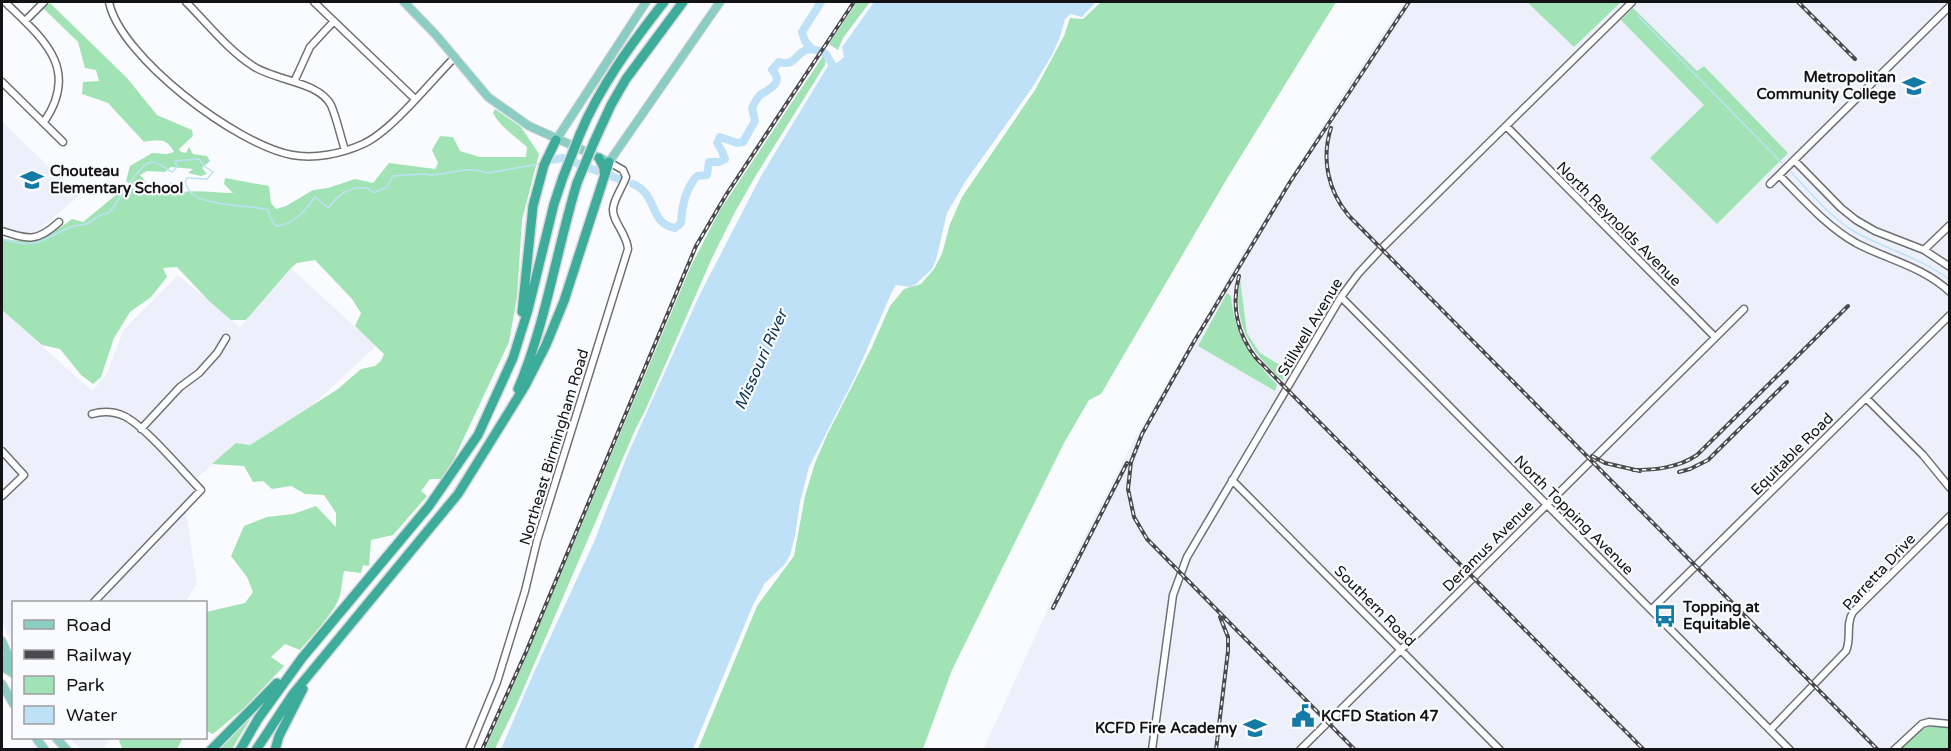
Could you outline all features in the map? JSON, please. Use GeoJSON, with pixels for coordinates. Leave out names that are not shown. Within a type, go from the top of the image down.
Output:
{"type":"FeatureCollection","features":[{"type":"Feature","properties":{"kind":"highway"},"geometry":{"type":"LineString","coordinates":[[240,750],[258,719],[302,658],[449,480],[478,435],[513,358],[528,310],[554,204],[580,134],[604,86],[664,2]]}},
{"type":"Feature","properties":{"kind":"highway"},"geometry":{"type":"LineString","coordinates":[[508,414],[535,344],[562,234],[577,183],[594,142],[626,79],[683,2]]}},
{"type":"Feature","properties":{"kind":"highway"},"geometry":{"type":"LineString","coordinates":[[513,358],[527,277],[527,249],[533,206],[544,165],[556,140]]}},
{"type":"Feature","properties":{"kind":"highway"},"geometry":{"type":"LineString","coordinates":[[599,158],[604,168],[604,175]]}},
{"type":"Feature","properties":{"kind":"highway"},"geometry":{"type":"LineString","coordinates":[[256,750],[293,694],[454,500],[473,473],[534,370],[554,328],[609,162]]}},
{"type":"Feature","properties":{"kind":"highway"},"geometry":{"type":"LineString","coordinates":[[211,750],[302,658]]}},
{"type":"Feature","properties":{"kind":"highway"},"geometry":{"type":"LineString","coordinates":[[274,750],[295,702],[316,666]]}},
{"type":"Feature","properties":{"kind":"main road"},"geometry":{"type":"LineString","coordinates":[[404,2],[488,97],[529,126],[609,162],[720,2]]}},
{"type":"Feature","properties":{"kind":"main road"},"geometry":{"type":"LineString","coordinates":[[556,140],[646,2]]}},
{"type":"Feature","properties":{"kind":"main road"},"geometry":{"type":"LineString","coordinates":[[2,641],[12,664]]}},
{"type":"Feature","properties":{"kind":"main road"},"geometry":{"type":"LineString","coordinates":[[2,659],[6,669],[12,674]]}},
{"type":"Feature","properties":{"kind":"main road"},"geometry":{"type":"LineString","coordinates":[[2,683],[12,701]]}},
{"type":"Feature","properties":{"kind":"street"},"geometry":{"type":"LineString","coordinates":[[5,2],[51,50],[58,70],[57,94],[44,122]]}},
{"type":"Feature","properties":{"kind":"street"},"geometry":{"type":"LineString","coordinates":[[25,21],[44,2]]}},
{"type":"Feature","properties":{"kind":"street"},"geometry":{"type":"LineString","coordinates":[[109,2],[118,25],[134,46],[173,85],[214,118],[266,147],[283,153],[315,157],[363,144],[380,134],[455,57]]}},
{"type":"Feature","properties":{"kind":"street"},"geometry":{"type":"LineString","coordinates":[[186,2],[248,62],[263,72],[315,90],[328,101],[345,150]]}},
{"type":"Feature","properties":{"kind":"street"},"geometry":{"type":"LineString","coordinates":[[314,2],[415,99]]}},
{"type":"Feature","properties":{"kind":"street","name":"Stillwell Avenue"},"geometry":{"type":"LineString","coordinates":[[1152,750],[1173,595],[1187,557],[1341,297],[1382,248],[1632,2]]}},
{"type":"Feature","properties":{"kind":"street"},"geometry":{"type":"LineString","coordinates":[[1770,184],[1950,6]]}},
{"type":"Feature","properties":{"kind":"street"},"geometry":{"type":"LineString","coordinates":[[294,82],[310,47],[334,21]]}},
{"type":"Feature","properties":{"kind":"street"},"geometry":{"type":"LineString","coordinates":[[2,82],[63,142]]}},
{"type":"Feature","properties":{"kind":"street","name":"North Reynolds Avenue"},"geometry":{"type":"LineString","coordinates":[[1507,127],[1715,337]]}},
{"type":"Feature","properties":{"kind":"street"},"geometry":{"type":"LineString","coordinates":[[1794,160],[1841,208],[1857,220],[1875,231],[1924,250],[1950,267]]}},
{"type":"Feature","properties":{"kind":"street","name":"Northeast Birmingham Road"},"geometry":{"type":"LineString","coordinates":[[469,750],[497,682],[547,510],[628,249],[625,235],[613,211],[614,203],[627,177],[623,170],[609,162]]}},
{"type":"Feature","properties":{"kind":"street"},"geometry":{"type":"LineString","coordinates":[[1779,175],[1842,234],[1923,272],[1950,292]]}},
{"type":"Feature","properties":{"kind":"street"},"geometry":{"type":"LineString","coordinates":[[2,231],[33,238],[45,234],[59,222]]}},
{"type":"Feature","properties":{"kind":"street"},"geometry":{"type":"LineString","coordinates":[[1924,250],[1950,225]]}},
{"type":"Feature","properties":{"kind":"street","name":"North Topping Avenue"},"geometry":{"type":"LineString","coordinates":[[1341,297],[1790,750]]}},
{"type":"Feature","properties":{"kind":"street","name":"Deramus Avenue"},"geometry":{"type":"LineString","coordinates":[[1300,750],[1744,309]]}},
{"type":"Feature","properties":{"kind":"street","name":"Equitable Road"},"geometry":{"type":"LineString","coordinates":[[1651,610],[1950,315]]}},
{"type":"Feature","properties":{"kind":"street"},"geometry":{"type":"LineString","coordinates":[[141,429],[180,387],[199,374],[217,353],[226,338]]}},
{"type":"Feature","properties":{"kind":"street"},"geometry":{"type":"LineString","coordinates":[[1866,398],[1923,455],[1950,488]]}},
{"type":"Feature","properties":{"kind":"street"},"geometry":{"type":"LineString","coordinates":[[92,414],[103,411],[125,416],[141,429],[201,490],[96,601]]}},
{"type":"Feature","properties":{"kind":"street"},"geometry":{"type":"LineString","coordinates":[[2,451],[24,475],[2,496]]}},
{"type":"Feature","properties":{"kind":"street","name":"Southern Road"},"geometry":{"type":"LineString","coordinates":[[1232,480],[1500,750]]}},
{"type":"Feature","properties":{"kind":"street","name":"Parretta Drive"},"geometry":{"type":"LineString","coordinates":[[1770,730],[1846,651],[1850,639],[1848,622],[1853,612],[1950,516]]}},
{"type":"Feature","properties":{"kind":"street"},"geometry":{"type":"LineString","coordinates":[[1894,750],[1922,724],[1929,722],[1950,724]]}},
{"type":"Feature","properties":{"kind":"shaded area"},"geometry":{"type":"Polygon","coordinates":[[[1404,2],[1949,2],[1949,749],[983,750],[1052,600],[1135,438],[1238,261],[1347,87],[1404,2]]]}},
{"type":"Feature","properties":{"kind":"shaded area","name":"Chouteau Elementary School"},"geometry":{"type":"Polygon","coordinates":[[[3,122],[79,196],[29,238],[2,230],[3,122]]]}},
{"type":"Feature","properties":{"kind":"shaded area"},"geometry":{"type":"Polygon","coordinates":[[[291,268],[376,346],[315,403],[250,445],[236,443],[193,482],[201,490],[185,506],[197,583],[187,601],[12,601],[12,646],[2,621],[2,310],[92,391],[106,375],[124,329],[178,275],[240,327],[291,268]]]}},
{"type":"Feature","properties":{"kind":"shaded area"},"geometry":{"type":"Polygon","coordinates":[[[70,739],[109,739],[103,750],[81,749],[70,739]]]}},
{"type":"Feature","properties":{"kind":"green space"},"geometry":{"type":"Polygon","coordinates":[[[857,2],[870,2],[843,38],[838,50],[829,44],[857,2]]]}},
{"type":"Feature","properties":{"kind":"green space"},"geometry":{"type":"Polygon","coordinates":[[[1101,2],[1336,2],[1228,177],[1101,394],[1089,400],[1064,443],[952,670],[923,749],[698,749],[757,606],[794,556],[805,496],[815,463],[890,306],[904,289],[921,284],[934,269],[942,254],[950,224],[962,197],[1035,90],[1064,36],[1070,18],[1083,19],[1101,2]]]}},
{"type":"Feature","properties":{"kind":"green space"},"geometry":{"type":"Polygon","coordinates":[[[1527,2],[1621,2],[1574,47],[1527,2]]]}},
{"type":"Feature","properties":{"kind":"green space"},"geometry":{"type":"Polygon","coordinates":[[[50,3],[127,78],[157,115],[192,130],[193,136],[179,149],[181,152],[186,153],[189,147],[193,154],[207,156],[210,161],[202,168],[207,174],[201,176],[188,173],[193,169],[171,167],[165,172],[147,171],[140,175],[147,183],[167,188],[171,182],[182,192],[233,193],[224,184],[225,178],[269,186],[271,203],[276,209],[286,206],[313,190],[328,188],[355,179],[373,183],[389,163],[435,169],[438,163],[432,150],[440,136],[453,137],[460,151],[480,157],[526,157],[527,147],[500,123],[493,113],[495,109],[521,127],[539,154],[522,220],[517,297],[509,342],[453,461],[442,479],[430,479],[421,491],[427,496],[393,535],[371,540],[369,566],[363,565],[361,573],[344,571],[338,601],[323,624],[300,650],[285,644],[271,657],[284,666],[244,708],[213,734],[207,731],[207,612],[245,603],[253,592],[247,577],[231,556],[244,526],[267,517],[293,514],[316,506],[336,527],[336,513],[324,495],[305,494],[291,486],[272,489],[263,481],[253,482],[244,466],[212,464],[236,443],[250,445],[338,389],[361,369],[375,366],[384,354],[355,326],[361,313],[352,299],[315,260],[297,263],[291,268],[246,320],[231,320],[209,301],[177,267],[163,268],[167,277],[151,297],[130,312],[114,338],[101,377],[93,384],[81,375],[60,349],[42,345],[2,310],[2,238],[32,241],[47,236],[72,219],[83,222],[122,190],[135,188],[126,181],[130,166],[152,153],[174,152],[168,144],[162,141],[144,142],[108,103],[82,94],[83,82],[99,81],[96,70],[85,68],[78,42],[43,8],[50,3]]]}},
{"type":"Feature","properties":{"kind":"green space"},"geometry":{"type":"Polygon","coordinates":[[[1633,8],[1697,71],[1704,66],[1788,153],[1717,224],[1650,158],[1704,105],[1621,20],[1633,8]]]}},
{"type":"Feature","properties":{"kind":"green space"},"geometry":{"type":"Polygon","coordinates":[[[823,56],[826,57],[825,65],[755,177],[712,258],[517,704],[495,749],[485,749],[691,266],[720,210],[823,56]]]}},
{"type":"Feature","properties":{"kind":"green space"},"geometry":{"type":"Polygon","coordinates":[[[1240,279],[1247,333],[1260,353],[1288,370],[1283,380],[1257,354],[1246,335],[1239,314],[1240,279]]]}},
{"type":"Feature","properties":{"kind":"green space"},"geometry":{"type":"Polygon","coordinates":[[[1227,293],[1231,296],[1240,335],[1252,355],[1277,385],[1275,391],[1198,346],[1227,293]]]}},
{"type":"Feature","properties":{"kind":"green space"},"geometry":{"type":"Polygon","coordinates":[[[252,716],[232,749],[220,749],[252,716]]]}},
{"type":"Feature","properties":{"kind":"green space"},"geometry":{"type":"Polygon","coordinates":[[[1933,726],[1949,727],[1949,749],[1898,750],[1920,729],[1933,726]]]}},
{"type":"Feature","properties":{"kind":"green space"},"geometry":{"type":"Polygon","coordinates":[[[120,739],[182,739],[177,749],[123,750],[120,739]]]}},
{"type":"Feature","properties":{"kind":"water","name":"Missouri River"},"geometry":{"type":"Polygon","coordinates":[[[874,2],[1096,2],[1082,17],[1071,14],[1065,19],[1052,55],[1032,88],[965,182],[947,213],[932,269],[910,287],[896,285],[891,294],[855,377],[809,467],[790,555],[785,564],[765,583],[753,605],[693,749],[501,749],[594,542],[627,456],[699,296],[761,176],[829,64],[837,63],[844,57],[842,47],[874,2]]]}},
{"type":"Feature","properties":{"kind":"waterway"},"geometry":{"type":"LineString","coordinates":[[811,48],[802,32],[821,2]]}},
{"type":"Feature","properties":{"kind":"waterway"},"geometry":{"type":"LineString","coordinates":[[1638,16],[1782,163]]}},
{"type":"Feature","properties":{"kind":"waterway"},"geometry":{"type":"LineString","coordinates":[[633,184],[646,195],[661,221],[675,228],[681,223],[685,198],[693,181],[697,176],[707,175],[709,162],[719,162],[725,159],[717,143],[720,137],[737,143],[743,142],[755,121],[752,108],[760,95],[776,82],[776,75],[772,70],[779,62],[792,61],[808,49],[826,54],[836,67]]}},
{"type":"Feature","properties":{"kind":"waterway"},"geometry":{"type":"LineString","coordinates":[[551,160],[563,158],[600,172]]}},
{"type":"Feature","properties":{"kind":"waterway"},"geometry":{"type":"LineString","coordinates":[[2,239],[24,244],[40,242],[109,213],[135,176],[151,162],[172,172],[177,167],[175,161],[199,159],[213,172],[207,179],[187,178],[185,182],[192,194],[207,201],[267,209],[273,223],[277,226],[289,223],[299,216],[315,197],[328,208],[340,195],[355,188],[367,188],[374,193],[387,187],[393,176],[434,175],[465,170],[488,173],[539,164]]}},
{"type":"Feature","properties":{"kind":"waterway"},"geometry":{"type":"LineString","coordinates":[[1791,172],[1821,204],[1846,226],[1927,265],[1950,280]]}},
{"type":"Feature","properties":{"kind":"waterway"},"geometry":{"type":"LineString","coordinates":[[611,176],[619,179]]}},
{"type":"Feature","properties":{"kind":"railway"},"geometry":{"type":"LineString","coordinates":[[482,750],[526,652],[696,246],[726,195],[854,2]]}},
{"type":"Feature","properties":{"kind":"railway"},"geometry":{"type":"LineString","coordinates":[[1355,750],[1147,539],[1134,517],[1128,489],[1131,462],[1142,434],[1192,345],[1290,182],[1409,2]]}},
{"type":"Feature","properties":{"kind":"railway"},"geometry":{"type":"LineString","coordinates":[[1798,2],[1855,59]]}},
{"type":"Feature","properties":{"kind":"railway"},"geometry":{"type":"LineString","coordinates":[[1331,128],[1327,151],[1328,174],[1336,196],[1349,216],[1878,750]]}},
{"type":"Feature","properties":{"kind":"railway"},"geometry":{"type":"LineString","coordinates":[[1239,276],[1236,298],[1237,319],[1244,339],[1256,358],[1644,750]]}},
{"type":"Feature","properties":{"kind":"railway"},"geometry":{"type":"LineString","coordinates":[[1633,470],[1666,467],[1682,463],[1697,455],[1848,306]]}},
{"type":"Feature","properties":{"kind":"railway"},"geometry":{"type":"LineString","coordinates":[[1679,472],[1708,460],[1787,382]]}},
{"type":"Feature","properties":{"kind":"railway"},"geometry":{"type":"LineString","coordinates":[[1592,456],[1605,463],[1640,471]]}},
{"type":"Feature","properties":{"kind":"railway"},"geometry":{"type":"LineString","coordinates":[[1053,608],[1127,463]]}},
{"type":"Feature","properties":{"kind":"railway"},"geometry":{"type":"LineString","coordinates":[[1216,750],[1228,651],[1228,637],[1220,617]]}},
{"type":"Feature","properties":{"kind":"place","name":"Metropolitan Community College"},"geometry":{"type":"Point","coordinates":[1914,86]}},
{"type":"Feature","properties":{"kind":"place","name":"Chouteau Elementary School"},"geometry":{"type":"Point","coordinates":[32,180]}},
{"type":"Feature","properties":{"kind":"place","name":"Topping at Equitable"},"geometry":{"type":"Point","coordinates":[1665,616]}},
{"type":"Feature","properties":{"kind":"place","name":"KCFD Station 47"},"geometry":{"type":"Point","coordinates":[1303,716]}},
{"type":"Feature","properties":{"kind":"place","name":"KCFD Fire Academy"},"geometry":{"type":"Point","coordinates":[1255,728]}}]}
